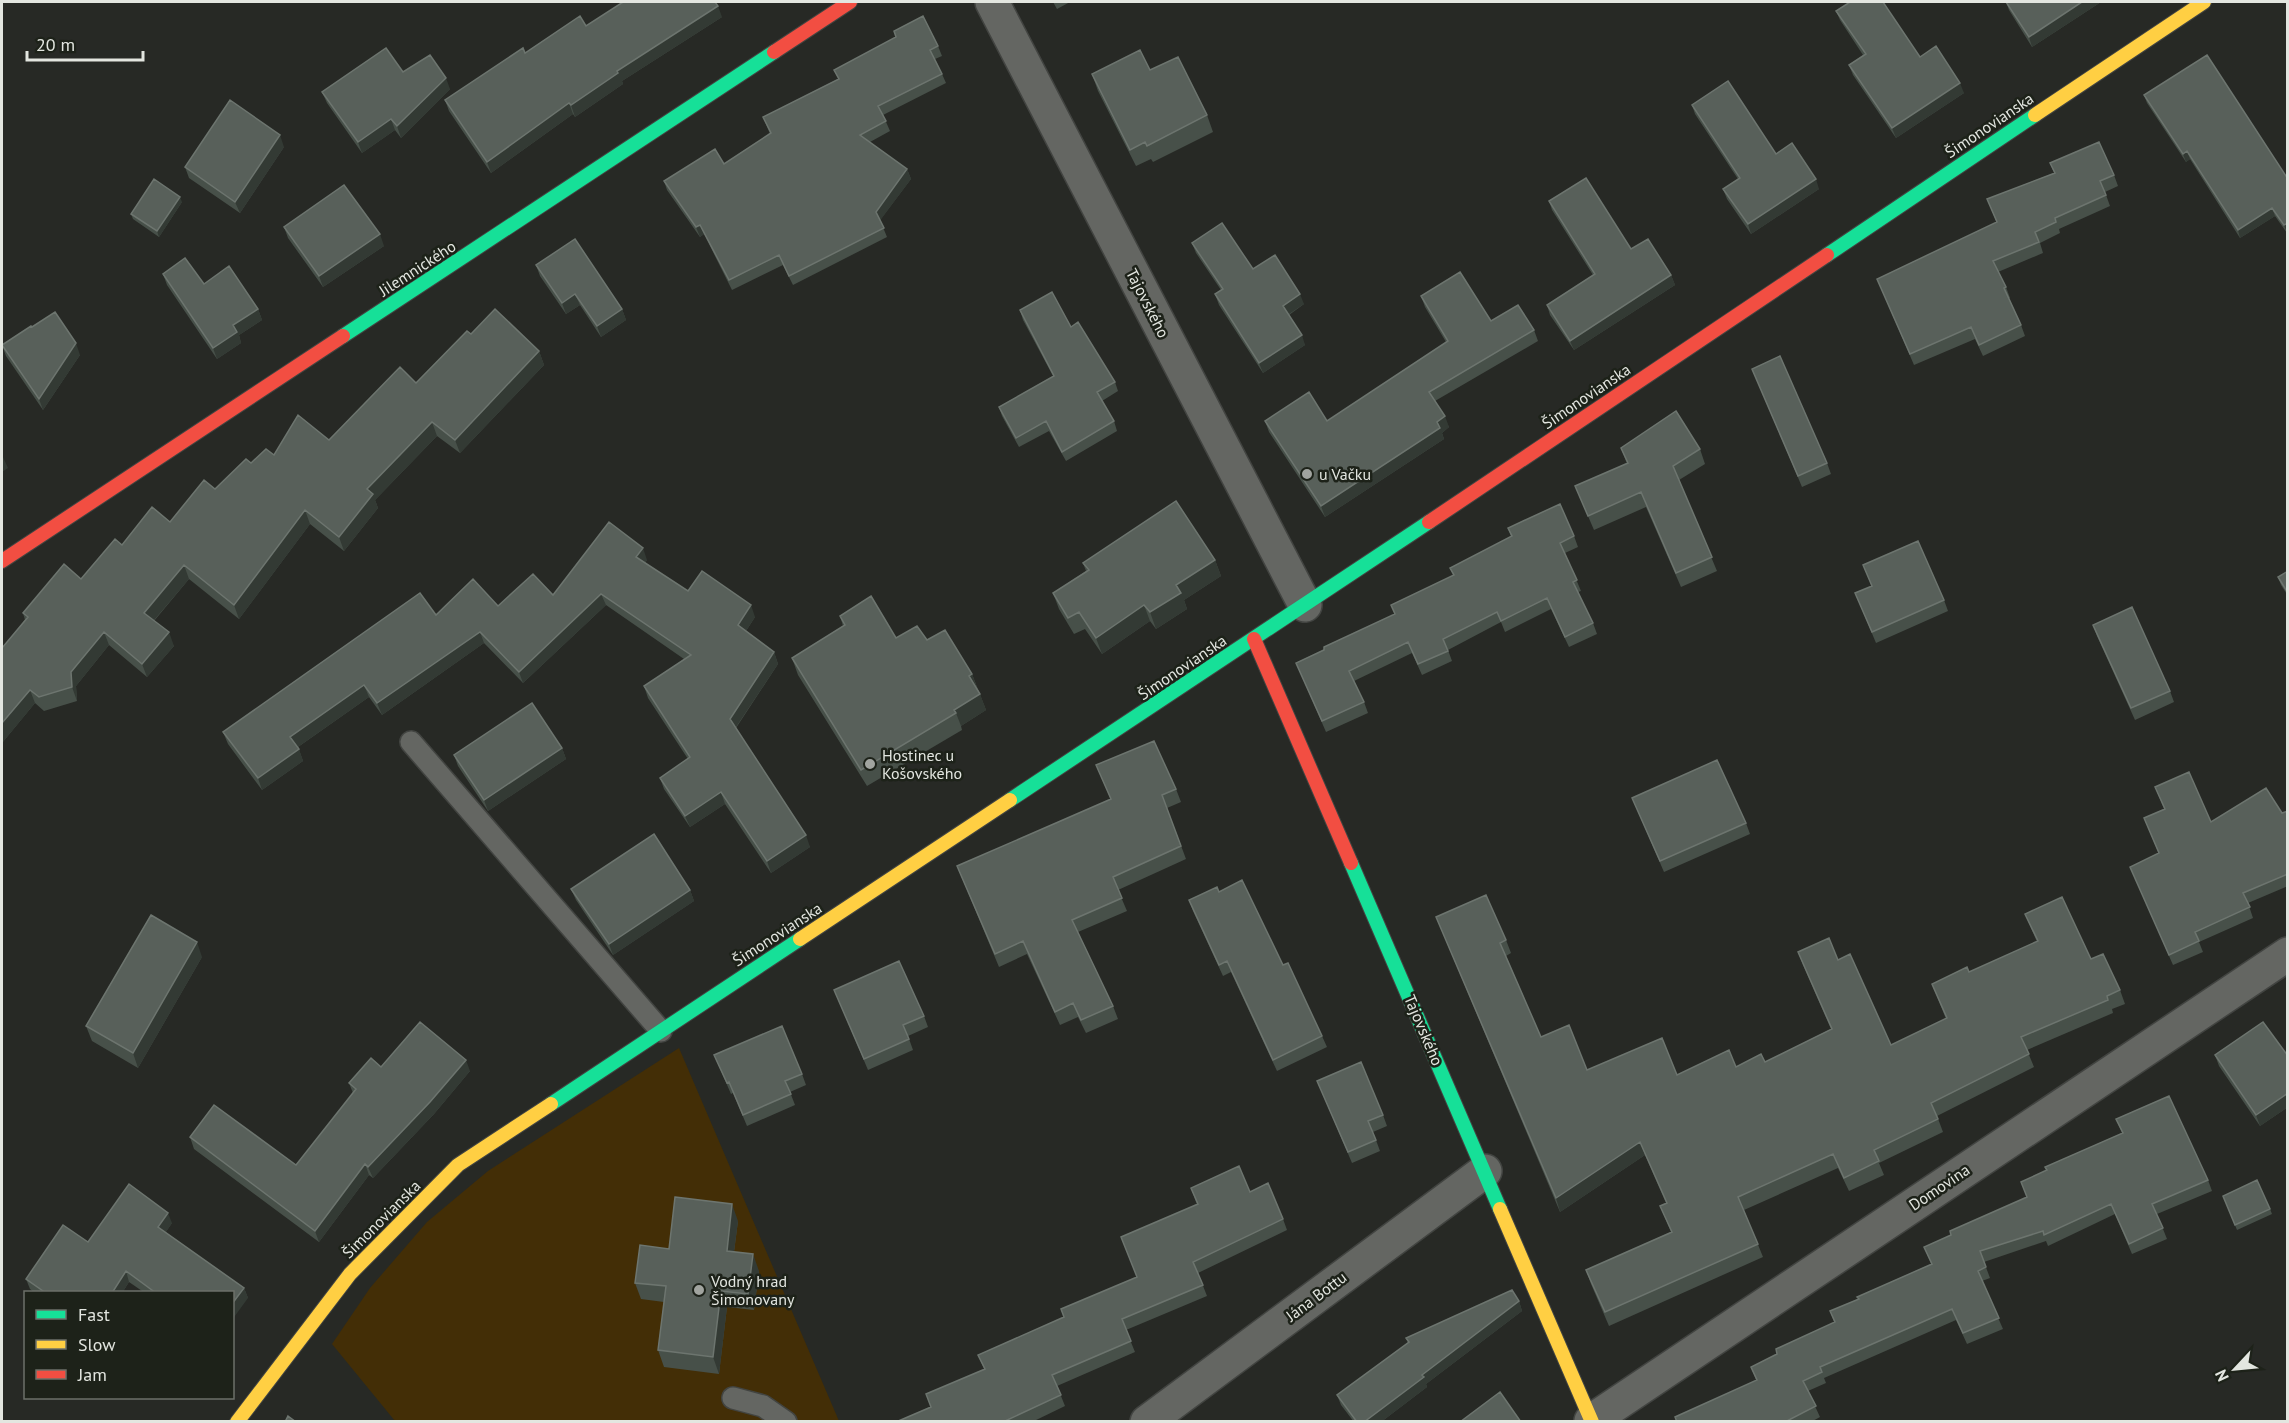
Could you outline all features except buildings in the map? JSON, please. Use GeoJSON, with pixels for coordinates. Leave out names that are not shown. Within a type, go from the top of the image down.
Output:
{"type":"FeatureCollection","features":[{"type":"Feature","properties":{"kind":"street","name":"Jilemnického"},"geometry":{"type":"LineString","coordinates":[[2,561],[850,2]]}},
{"type":"Feature","properties":{"kind":"street","name":"Tajovského"},"geometry":{"type":"LineString","coordinates":[[992,2],[1305,605]]}},
{"type":"Feature","properties":{"kind":"street","name":"Šimonovianska"},"geometry":{"type":"LineString","coordinates":[[237,1422],[350,1274],[458,1165],[1254,639],[2204,2]]}},
{"type":"Feature","properties":{"kind":"street","name":"Tajovského"},"geometry":{"type":"LineString","coordinates":[[1254,639],[1592,1421]]}},
{"type":"Feature","properties":{"kind":"street","name":"Domovina"},"geometry":{"type":"LineString","coordinates":[[1592,1421],[2288,954]]}},
{"type":"Feature","properties":{"kind":"street","name":"Jána Bottu"},"geometry":{"type":"LineString","coordinates":[[1147,1422],[1485,1171]]}},
{"type":"Feature","properties":{"kind":"lane"},"geometry":{"type":"LineString","coordinates":[[411,742],[661,1031]]}},
{"type":"Feature","properties":{"kind":"lane"},"geometry":{"type":"LineString","coordinates":[[733,1398],[764,1406],[786,1422]]}},
{"type":"Feature","properties":{"kind":"shaded area"},"geometry":{"type":"Polygon","coordinates":[[[679,1048],[839,1421],[395,1421],[332,1344],[370,1288],[427,1222],[488,1171],[679,1048]]]}},
{"type":"Feature","properties":{"kind":"traffic: fast"},"geometry":{"type":"LineString","coordinates":[[343,336],[774,52]]}},
{"type":"Feature","properties":{"kind":"traffic: fast"},"geometry":{"type":"LineString","coordinates":[[1827,255],[2035,115]]}},
{"type":"Feature","properties":{"kind":"traffic: fast"},"geometry":{"type":"LineString","coordinates":[[1010,800],[1429,522]]}},
{"type":"Feature","properties":{"kind":"traffic: fast"},"geometry":{"type":"LineString","coordinates":[[1351,863],[1500,1209]]}},
{"type":"Feature","properties":{"kind":"traffic: fast"},"geometry":{"type":"LineString","coordinates":[[551,1104],[800,939]]}},
{"type":"Feature","properties":{"kind":"traffic: slow"},"geometry":{"type":"LineString","coordinates":[[2035,115],[2204,2]]}},
{"type":"Feature","properties":{"kind":"traffic: slow"},"geometry":{"type":"LineString","coordinates":[[800,939],[1010,800]]}},
{"type":"Feature","properties":{"kind":"traffic: slow"},"geometry":{"type":"LineString","coordinates":[[237,1422],[350,1274],[458,1165],[551,1104]]}},
{"type":"Feature","properties":{"kind":"traffic: slow"},"geometry":{"type":"LineString","coordinates":[[1500,1209],[1592,1422]]}},
{"type":"Feature","properties":{"kind":"traffic: jam"},"geometry":{"type":"LineString","coordinates":[[774,52],[850,2]]}},
{"type":"Feature","properties":{"kind":"traffic: jam"},"geometry":{"type":"LineString","coordinates":[[1429,522],[1827,255]]}},
{"type":"Feature","properties":{"kind":"traffic: jam"},"geometry":{"type":"LineString","coordinates":[[2,561],[343,336]]}},
{"type":"Feature","properties":{"kind":"traffic: jam"},"geometry":{"type":"LineString","coordinates":[[1254,639],[1351,863]]}},
{"type":"Feature","properties":{"kind":"place","name":"u Vačku"},"geometry":{"type":"Point","coordinates":[1307,474]}},
{"type":"Feature","properties":{"kind":"place","name":"Hostinec u Košovského"},"geometry":{"type":"Point","coordinates":[870,764]}},
{"type":"Feature","properties":{"kind":"place","name":"Vodný hrad Šimonovany"},"geometry":{"type":"Point","coordinates":[699,1290]}}]}
